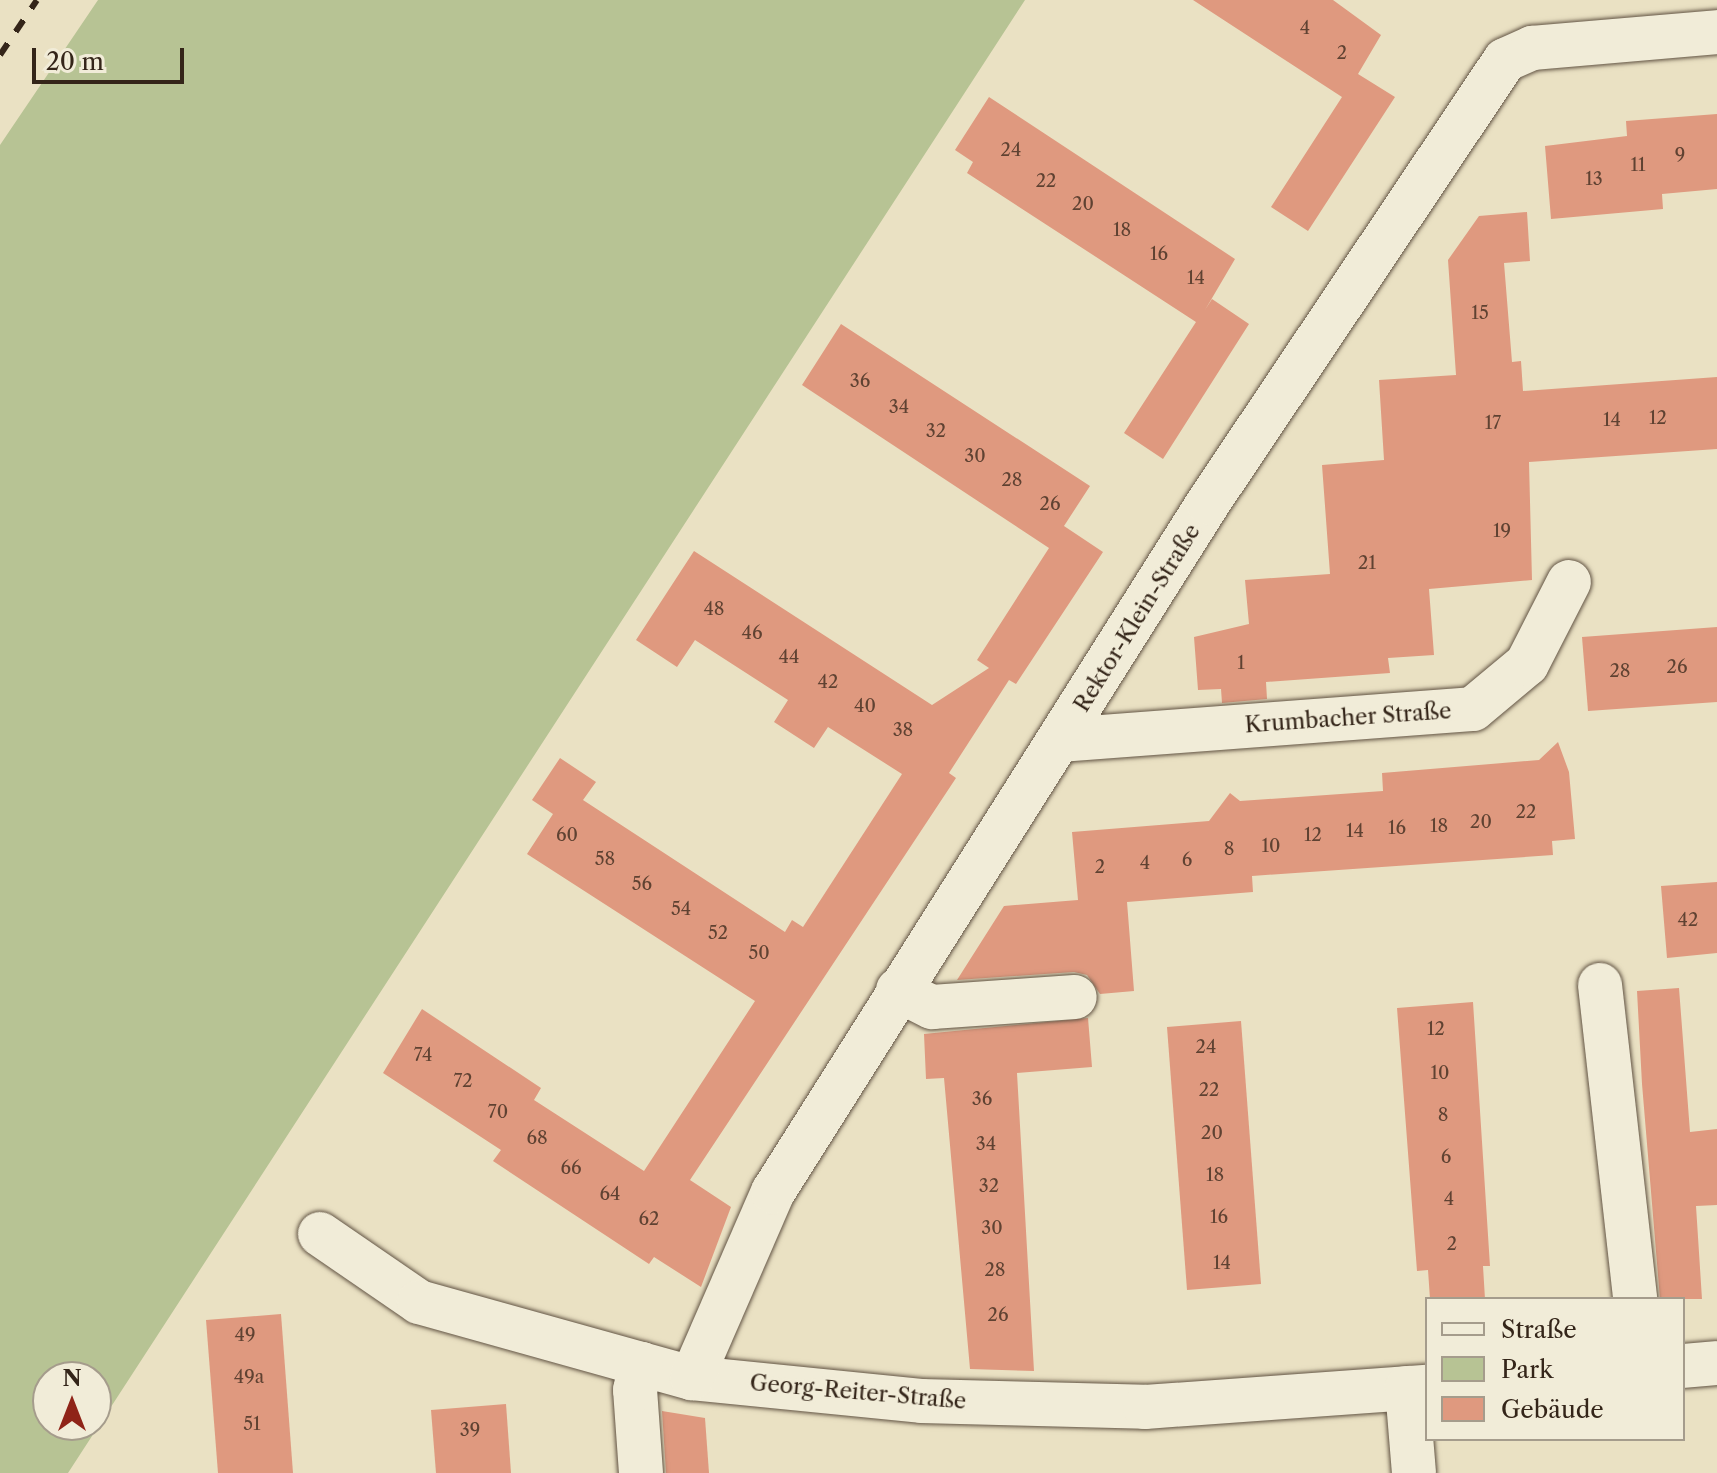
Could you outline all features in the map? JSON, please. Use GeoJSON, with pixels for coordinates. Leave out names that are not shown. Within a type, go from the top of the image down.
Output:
{"type":"FeatureCollection","features":[{"type":"Feature","properties":{"kind":"street","name":"Rektor-Klein-Straße"},"geometry":{"type":"LineString","coordinates":[[692,1378],[773,1192],[1208,503],[1505,60],[1532,48],[1694,22]]}},
{"type":"Feature","properties":{"kind":"street","name":"Krumbacher Straße"},"geometry":{"type":"LineString","coordinates":[[1061,740],[1473,709],[1527,664],[1569,582]]}},
{"type":"Feature","properties":{"kind":"street"},"geometry":{"type":"LineString","coordinates":[[1600,985],[1635,1297]]}},
{"type":"Feature","properties":{"kind":"street"},"geometry":{"type":"LineString","coordinates":[[898,990],[932,1007],[1075,997]]}},
{"type":"Feature","properties":{"kind":"street","name":"Georg-Reiter-Straße"},"geometry":{"type":"LineString","coordinates":[[320,1234],[419,1302],[692,1378],[921,1401],[1145,1407],[1417,1387]]}},
{"type":"Feature","properties":{"kind":"street"},"geometry":{"type":"LineString","coordinates":[[1685,1366],[1717,1363]]}},
{"type":"Feature","properties":{"kind":"street"},"geometry":{"type":"LineString","coordinates":[[641,1364],[635,1390],[641,1473]]}},
{"type":"Feature","properties":{"kind":"street"},"geometry":{"type":"LineString","coordinates":[[1414,1473],[1417,1387]]}},
{"type":"Feature","properties":{"kind":"green space"},"geometry":{"type":"Polygon","coordinates":[[[98,0],[1025,0],[112,1405],[112,1361],[32,1361],[32,1441],[89,1441],[68,1473],[0,1473],[0,145],[98,0]]]}},
{"type":"Feature","properties":{"kind":"building"},"geometry":{"type":"Polygon","coordinates":[[[1193,0],[1333,0],[1381,35],[1358,74],[1395,97],[1308,231],[1271,207],[1342,97],[1193,0]]]}},
{"type":"Feature","properties":{"kind":"building"},"geometry":{"type":"Polygon","coordinates":[[[989,97],[1235,259],[1205,310],[1212,299],[1249,324],[1163,459],[1124,433],[1196,322],[967,173],[973,162],[955,150],[989,97]]]}},
{"type":"Feature","properties":{"kind":"building"},"geometry":{"type":"Polygon","coordinates":[[[1717,114],[1717,189],[1662,194],[1663,209],[1551,219],[1545,146],[1627,136],[1626,121],[1717,114]]]}},
{"type":"Feature","properties":{"kind":"building"},"geometry":{"type":"Polygon","coordinates":[[[1527,212],[1530,261],[1504,263],[1512,362],[1521,361],[1523,391],[1717,377],[1717,449],[1529,462],[1532,580],[1429,589],[1434,655],[1388,658],[1390,673],[1266,682],[1267,699],[1222,703],[1221,689],[1198,690],[1194,637],[1249,624],[1245,580],[1330,574],[1322,465],[1384,460],[1379,380],[1456,375],[1448,260],[1479,216],[1527,212]]]}},
{"type":"Feature","properties":{"kind":"building"},"geometry":{"type":"Polygon","coordinates":[[[841,324],[1090,486],[1064,526],[1103,552],[1016,684],[1009,680],[949,773],[956,778],[690,1180],[731,1207],[701,1287],[654,1257],[649,1264],[493,1161],[501,1150],[383,1073],[422,1009],[541,1088],[534,1100],[644,1171],[755,1001],[527,854],[553,814],[532,800],[560,758],[596,782],[583,800],[785,932],[792,920],[803,927],[902,774],[828,727],[814,748],[774,722],[788,700],[695,640],[677,667],[636,640],[694,551],[932,705],[989,668],[977,660],[1049,548],[802,385],[841,324]]]}},
{"type":"Feature","properties":{"kind":"building"},"geometry":{"type":"Polygon","coordinates":[[[1717,627],[1717,702],[1588,711],[1582,637],[1717,627]]]}},
{"type":"Feature","properties":{"kind":"building"},"geometry":{"type":"Polygon","coordinates":[[[1558,742],[1569,772],[1575,839],[1552,841],[1553,855],[1252,876],[1253,892],[1127,902],[1134,991],[1100,994],[1087,975],[1074,972],[957,980],[1004,906],[1078,900],[1072,832],[1209,821],[1230,793],[1240,801],[1383,791],[1382,773],[1539,760],[1558,742]]]}},
{"type":"Feature","properties":{"kind":"building"},"geometry":{"type":"Polygon","coordinates":[[[1717,882],[1717,953],[1667,958],[1661,886],[1717,882]]]}},
{"type":"Feature","properties":{"kind":"building"},"geometry":{"type":"Polygon","coordinates":[[[1679,988],[1690,1132],[1717,1129],[1717,1205],[1696,1206],[1702,1299],[1660,1297],[1637,991],[1679,988]]]}},
{"type":"Feature","properties":{"kind":"building"},"geometry":{"type":"Polygon","coordinates":[[[1473,1002],[1490,1266],[1483,1266],[1485,1297],[1430,1297],[1428,1270],[1417,1271],[1397,1008],[1473,1002]]]}},
{"type":"Feature","properties":{"kind":"building"},"geometry":{"type":"Polygon","coordinates":[[[1088,1018],[1092,1067],[1017,1073],[1034,1371],[970,1369],[944,1078],[926,1079],[924,1034],[1088,1018]]]}},
{"type":"Feature","properties":{"kind":"building"},"geometry":{"type":"Polygon","coordinates":[[[1241,1021],[1261,1284],[1187,1290],[1167,1027],[1241,1021]]]}},
{"type":"Feature","properties":{"kind":"building"},"geometry":{"type":"Polygon","coordinates":[[[281,1314],[293,1473],[218,1473],[206,1320],[281,1314]]]}},
{"type":"Feature","properties":{"kind":"building"},"geometry":{"type":"Polygon","coordinates":[[[506,1404],[511,1473],[436,1473],[431,1410],[506,1404]]]}},
{"type":"Feature","properties":{"kind":"building"},"geometry":{"type":"Polygon","coordinates":[[[662,1411],[705,1418],[709,1473],[666,1473],[662,1411]]]}},
{"type":"Feature","properties":{"kind":"railway"},"geometry":{"type":"LineString","coordinates":[[0,55],[37,0]]}}]}
